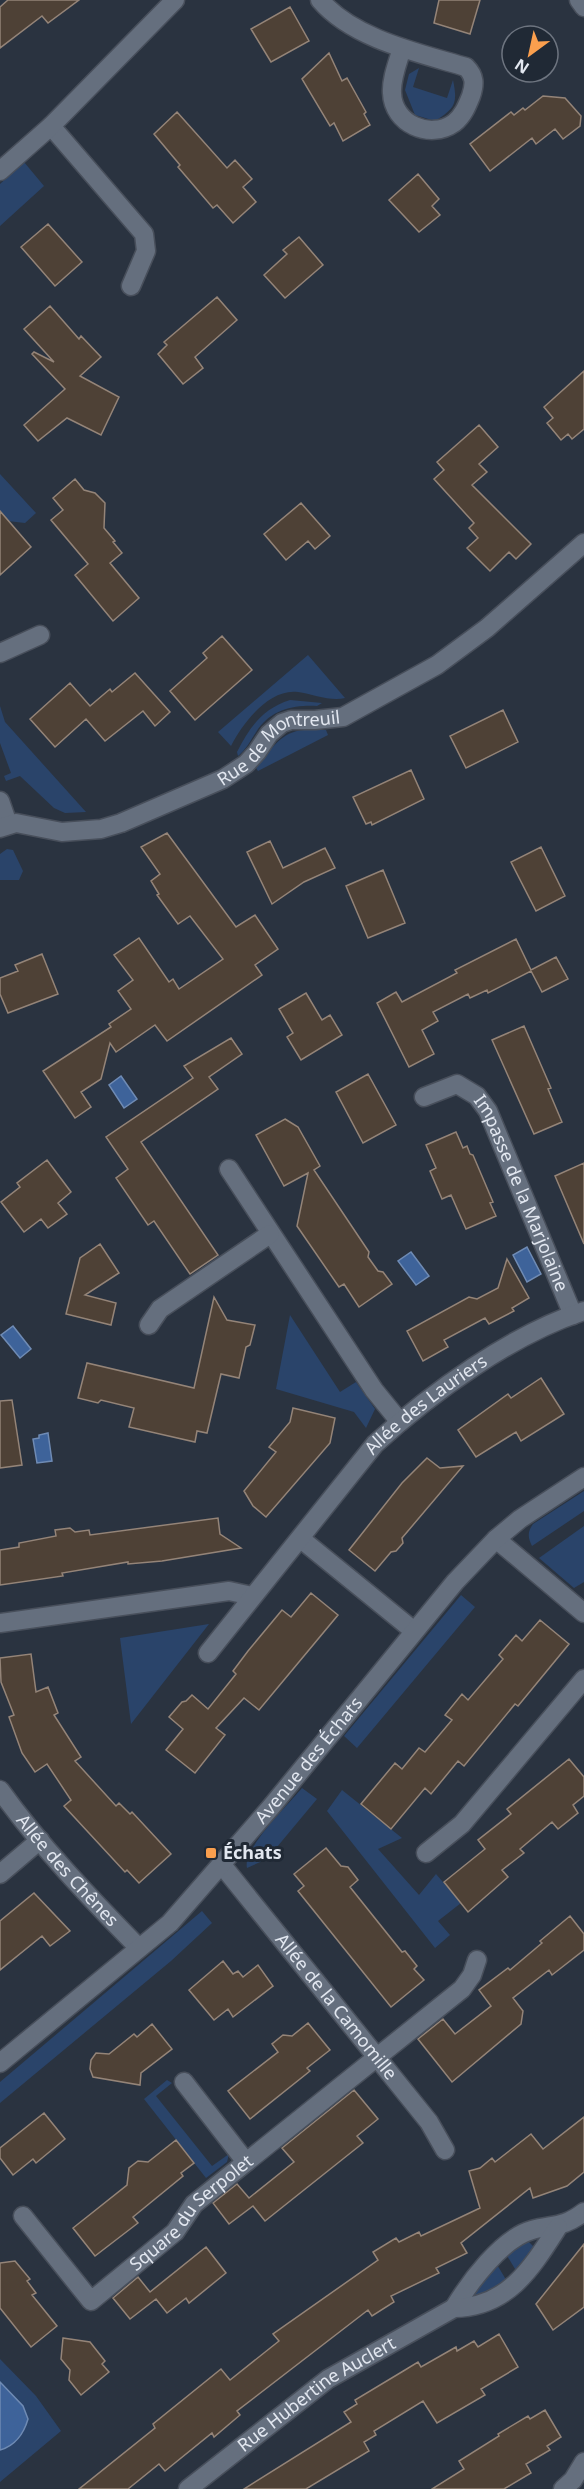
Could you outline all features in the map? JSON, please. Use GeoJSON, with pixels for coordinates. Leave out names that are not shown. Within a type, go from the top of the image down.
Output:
{"type":"FeatureCollection","features":[{"type":"Feature","properties":{"kind":"street"},"geometry":{"type":"LineString","coordinates":[[0,171],[51,126],[175,0]]}},
{"type":"Feature","properties":{"kind":"street"},"geometry":{"type":"LineString","coordinates":[[320,0],[333,12],[358,28],[402,48],[466,67],[475,83],[462,115],[455,122],[445,128],[422,129],[413,126],[399,113],[392,96],[392,86],[402,48]]}},
{"type":"Feature","properties":{"kind":"street"},"geometry":{"type":"LineString","coordinates":[[579,0],[584,7]]}},
{"type":"Feature","properties":{"kind":"street"},"geometry":{"type":"LineString","coordinates":[[51,126],[144,234],[146,251],[131,286]]}},
{"type":"Feature","properties":{"kind":"street","name":"Rue de Montreuil"},"geometry":{"type":"LineString","coordinates":[[4,826],[28,824],[62,832],[91,831],[121,823],[222,779],[252,758],[269,735],[282,723],[291,720],[344,717],[430,669],[487,628],[584,543]]}},
{"type":"Feature","properties":{"kind":"street"},"geometry":{"type":"LineString","coordinates":[[0,653],[40,635]]}},
{"type":"Feature","properties":{"kind":"street"},"geometry":{"type":"LineString","coordinates":[[0,801],[4,826]]}},
{"type":"Feature","properties":{"kind":"street","name":"Impasse de la Marjolaine"},"geometry":{"type":"LineString","coordinates":[[424,1097],[457,1084],[477,1096],[488,1111],[578,1313]]}},
{"type":"Feature","properties":{"kind":"street"},"geometry":{"type":"LineString","coordinates":[[229,1169],[374,1390],[400,1422]]}},
{"type":"Feature","properties":{"kind":"street"},"geometry":{"type":"LineString","coordinates":[[149,1325],[160,1309],[270,1234]]}},
{"type":"Feature","properties":{"kind":"street","name":"Allée des Lauriers"},"geometry":{"type":"LineString","coordinates":[[208,1653],[375,1444],[400,1422],[478,1365],[578,1313]]}},
{"type":"Feature","properties":{"kind":"street","name":"Avenue des Échats"},"geometry":{"type":"LineString","coordinates":[[0,2063],[170,1923],[222,1865],[455,1582],[496,1539],[546,1500],[584,1477]]}},
{"type":"Feature","properties":{"kind":"street"},"geometry":{"type":"LineString","coordinates":[[301,1539],[414,1631]]}},
{"type":"Feature","properties":{"kind":"street"},"geometry":{"type":"LineString","coordinates":[[496,1539],[584,1614]]}},
{"type":"Feature","properties":{"kind":"street"},"geometry":{"type":"LineString","coordinates":[[0,1623],[229,1591],[252,1596]]}},
{"type":"Feature","properties":{"kind":"street"},"geometry":{"type":"LineString","coordinates":[[426,1852],[462,1824],[584,1679]]}},
{"type":"Feature","properties":{"kind":"street","name":"Allée des Chênes"},"geometry":{"type":"LineString","coordinates":[[0,1790],[40,1840],[139,1948]]}},
{"type":"Feature","properties":{"kind":"street"},"geometry":{"type":"LineString","coordinates":[[0,1874],[40,1840]]}},
{"type":"Feature","properties":{"kind":"street","name":"Allée de la Camomille"},"geometry":{"type":"LineString","coordinates":[[222,1865],[429,2122],[445,2150]]}},
{"type":"Feature","properties":{"kind":"street","name":"Square du Serpolet"},"geometry":{"type":"LineString","coordinates":[[23,2216],[91,2301],[175,2232],[194,2204],[462,1989],[472,1975],[477,1960]]}},
{"type":"Feature","properties":{"kind":"street"},"geometry":{"type":"LineString","coordinates":[[184,2082],[246,2162]]}},
{"type":"Feature","properties":{"kind":"street","name":"Rue Hubertine Auclert"},"geometry":{"type":"LineString","coordinates":[[454,2308],[468,2284],[498,2251],[530,2230],[558,2227],[584,2212]]}},
{"type":"Feature","properties":{"kind":"street","name":"Rue Hubertine Auclert"},"geometry":{"type":"LineString","coordinates":[[188,2489],[328,2379],[454,2308],[472,2308],[492,2301],[518,2283],[558,2227]]}},
{"type":"Feature","properties":{"kind":"street"},"geometry":{"type":"LineString","coordinates":[[573,2483],[584,2462]]}},
{"type":"Feature","properties":{"kind":"shaded area"},"geometry":{"type":"Polygon","coordinates":[[[419,68],[413,87],[447,98],[453,80],[455,100],[453,105],[435,121],[415,115],[405,90],[409,74],[419,68]]]}},
{"type":"Feature","properties":{"kind":"shaded area"},"geometry":{"type":"Polygon","coordinates":[[[24,162],[44,186],[0,226],[0,184],[24,162]]]}},
{"type":"Feature","properties":{"kind":"shaded area"},"geometry":{"type":"Polygon","coordinates":[[[0,474],[36,513],[25,523],[8,521],[0,512],[0,474]]]}},
{"type":"Feature","properties":{"kind":"shaded area"},"geometry":{"type":"Polygon","coordinates":[[[308,655],[345,698],[328,698],[298,692],[287,692],[277,696],[249,718],[231,746],[218,732],[308,655]]]}},
{"type":"Feature","properties":{"kind":"shaded area"},"geometry":{"type":"Polygon","coordinates":[[[290,700],[322,703],[317,706],[300,706],[284,710],[270,717],[238,756],[237,752],[242,743],[258,720],[272,708],[290,700]]]}},
{"type":"Feature","properties":{"kind":"shaded area"},"geometry":{"type":"Polygon","coordinates":[[[0,706],[5,722],[86,812],[65,813],[54,808],[20,776],[6,781],[4,776],[11,773],[0,743],[0,706]]]}},
{"type":"Feature","properties":{"kind":"shaded area"},"geometry":{"type":"Polygon","coordinates":[[[304,730],[326,730],[328,735],[258,771],[256,768],[282,738],[304,730]]]}},
{"type":"Feature","properties":{"kind":"shaded area"},"geometry":{"type":"Polygon","coordinates":[[[7,849],[13,850],[23,871],[19,880],[0,880],[0,854],[7,849]]]}},
{"type":"Feature","properties":{"kind":"shaded area"},"geometry":{"type":"Polygon","coordinates":[[[121,1076],[137,1099],[124,1108],[109,1085],[121,1076]]]}},
{"type":"Feature","properties":{"kind":"shaded area"},"geometry":{"type":"Polygon","coordinates":[[[527,1247],[541,1274],[527,1282],[513,1255],[527,1247]]]}},
{"type":"Feature","properties":{"kind":"shaded area"},"geometry":{"type":"Polygon","coordinates":[[[411,1252],[429,1276],[416,1285],[398,1261],[411,1252]]]}},
{"type":"Feature","properties":{"kind":"shaded area"},"geometry":{"type":"Polygon","coordinates":[[[290,1315],[340,1392],[356,1382],[375,1409],[366,1428],[354,1412],[276,1389],[290,1315]]]}},
{"type":"Feature","properties":{"kind":"shaded area"},"geometry":{"type":"Polygon","coordinates":[[[13,1326],[31,1349],[20,1358],[1,1335],[13,1326]]]}},
{"type":"Feature","properties":{"kind":"shaded area"},"geometry":{"type":"Polygon","coordinates":[[[48,1433],[52,1461],[37,1463],[33,1439],[48,1433]]]}},
{"type":"Feature","properties":{"kind":"shaded area"},"geometry":{"type":"Polygon","coordinates":[[[584,1491],[584,1511],[532,1546],[529,1535],[533,1524],[584,1491]]]}},
{"type":"Feature","properties":{"kind":"shaded area"},"geometry":{"type":"Polygon","coordinates":[[[584,1526],[584,1582],[574,1588],[539,1558],[584,1526]]]}},
{"type":"Feature","properties":{"kind":"shaded area"},"geometry":{"type":"Polygon","coordinates":[[[461,1595],[475,1607],[357,1748],[344,1736],[461,1595]]]}},
{"type":"Feature","properties":{"kind":"shaded area"},"geometry":{"type":"Polygon","coordinates":[[[209,1624],[131,1724],[120,1638],[209,1624]]]}},
{"type":"Feature","properties":{"kind":"shaded area"},"geometry":{"type":"Polygon","coordinates":[[[302,1788],[317,1799],[267,1859],[247,1868],[247,1860],[259,1839],[302,1788]]]}},
{"type":"Feature","properties":{"kind":"shaded area"},"geometry":{"type":"Polygon","coordinates":[[[342,1790],[402,1838],[378,1849],[419,1895],[436,1874],[461,1903],[438,1921],[450,1935],[435,1948],[327,1811],[342,1790]]]}},
{"type":"Feature","properties":{"kind":"shaded area"},"geometry":{"type":"Polygon","coordinates":[[[202,1911],[212,1923],[171,1961],[0,2103],[0,2082],[202,1911]]]}},
{"type":"Feature","properties":{"kind":"shaded area"},"geometry":{"type":"Polygon","coordinates":[[[167,2080],[172,2083],[156,2096],[212,2166],[229,2154],[227,2162],[206,2178],[144,2099],[167,2080]]]}},
{"type":"Feature","properties":{"kind":"shaded area"},"geometry":{"type":"Polygon","coordinates":[[[528,2241],[535,2248],[518,2274],[506,2254],[520,2243],[528,2241]]]}},
{"type":"Feature","properties":{"kind":"shaded area"},"geometry":{"type":"Polygon","coordinates":[[[496,2263],[508,2283],[476,2298],[473,2295],[496,2263]]]}},
{"type":"Feature","properties":{"kind":"shaded area"},"geometry":{"type":"Polygon","coordinates":[[[0,2359],[36,2396],[61,2431],[0,2482],[0,2359]]]}},
{"type":"Feature","properties":{"kind":"shaded area"},"geometry":{"type":"Polygon","coordinates":[[[0,2382],[23,2406],[28,2419],[18,2438],[0,2450],[0,2382]]]}},
{"type":"Feature","properties":{"kind":"building"},"geometry":{"type":"Polygon","coordinates":[[[8,0],[79,0],[48,23],[42,16],[0,48],[0,7],[8,0]]]}},
{"type":"Feature","properties":{"kind":"building"},"geometry":{"type":"Polygon","coordinates":[[[439,0],[480,0],[470,34],[434,23],[439,0]]]}},
{"type":"Feature","properties":{"kind":"building"},"geometry":{"type":"Polygon","coordinates":[[[290,7],[309,41],[271,62],[251,29],[290,7]]]}},
{"type":"Feature","properties":{"kind":"building"},"geometry":{"type":"Polygon","coordinates":[[[329,53],[342,81],[347,78],[366,112],[364,114],[370,125],[343,141],[334,123],[330,126],[302,79],[329,53]]]}},
{"type":"Feature","properties":{"kind":"building"},"geometry":{"type":"Polygon","coordinates":[[[543,96],[565,98],[581,116],[580,126],[563,139],[555,129],[536,144],[532,138],[490,171],[470,144],[511,112],[514,115],[523,108],[525,110],[543,96]]]}},
{"type":"Feature","properties":{"kind":"building"},"geometry":{"type":"Polygon","coordinates":[[[177,112],[227,168],[235,160],[252,179],[243,187],[256,202],[233,223],[217,205],[213,208],[178,167],[180,165],[154,134],[177,112]]]}},
{"type":"Feature","properties":{"kind":"building"},"geometry":{"type":"Polygon","coordinates":[[[418,174],[439,199],[432,206],[440,215],[419,232],[389,200],[418,174]]]}},
{"type":"Feature","properties":{"kind":"building"},"geometry":{"type":"Polygon","coordinates":[[[48,224],[82,262],[55,286],[21,247],[48,224]]]}},
{"type":"Feature","properties":{"kind":"building"},"geometry":{"type":"Polygon","coordinates":[[[299,237],[323,265],[285,298],[264,275],[287,254],[283,250],[299,237]]]}},
{"type":"Feature","properties":{"kind":"building"},"geometry":{"type":"Polygon","coordinates":[[[217,297],[237,320],[195,357],[203,368],[183,384],[158,354],[167,345],[164,342],[217,297]]]}},
{"type":"Feature","properties":{"kind":"building"},"geometry":{"type":"Polygon","coordinates":[[[50,306],[79,339],[81,336],[101,357],[80,376],[119,397],[101,435],[67,418],[38,441],[24,425],[65,389],[32,354],[34,352],[54,362],[24,329],[50,306]]]}},
{"type":"Feature","properties":{"kind":"building"},"geometry":{"type":"Polygon","coordinates":[[[584,371],[584,429],[572,439],[568,434],[561,440],[547,423],[553,418],[544,407],[584,371]]]}},
{"type":"Feature","properties":{"kind":"building"},"geometry":{"type":"Polygon","coordinates":[[[479,425],[498,447],[479,464],[487,472],[472,485],[531,544],[516,559],[509,552],[490,571],[467,548],[478,538],[469,528],[474,523],[434,479],[444,470],[437,462],[479,425]]]}},
{"type":"Feature","properties":{"kind":"building"},"geometry":{"type":"Polygon","coordinates":[[[75,479],[84,490],[95,493],[105,503],[104,528],[122,553],[110,563],[139,598],[113,621],[75,575],[88,564],[51,520],[63,510],[53,498],[75,479]]]}},
{"type":"Feature","properties":{"kind":"building"},"geometry":{"type":"Polygon","coordinates":[[[301,503],[330,536],[315,549],[308,541],[286,560],[264,534],[301,503]]]}},
{"type":"Feature","properties":{"kind":"building"},"geometry":{"type":"Polygon","coordinates":[[[0,511],[31,547],[0,575],[0,511]]]}},
{"type":"Feature","properties":{"kind":"building"},"geometry":{"type":"Polygon","coordinates":[[[222,636],[252,670],[195,720],[170,691],[207,658],[203,653],[222,636]]]}},
{"type":"Feature","properties":{"kind":"building"},"geometry":{"type":"Polygon","coordinates":[[[135,673],[170,712],[155,726],[143,711],[105,741],[86,719],[55,747],[30,719],[70,683],[90,706],[110,689],[112,692],[135,673]]]}},
{"type":"Feature","properties":{"kind":"building"},"geometry":{"type":"Polygon","coordinates":[[[503,710],[518,742],[466,768],[450,736],[503,710]]]}},
{"type":"Feature","properties":{"kind":"building"},"geometry":{"type":"Polygon","coordinates":[[[411,770],[424,799],[372,825],[371,822],[366,824],[353,797],[411,770]]]}},
{"type":"Feature","properties":{"kind":"building"},"geometry":{"type":"Polygon","coordinates":[[[167,833],[236,927],[255,915],[278,949],[255,965],[262,975],[167,1041],[155,1025],[116,1052],[110,1043],[101,1079],[81,1092],[91,1107],[75,1118],[43,1071],[111,1027],[109,1024],[131,1009],[118,991],[133,980],[114,955],[139,938],[169,982],[173,979],[179,989],[223,959],[190,916],[178,924],[157,895],[159,894],[151,881],[160,874],[141,847],[167,833]]]}},
{"type":"Feature","properties":{"kind":"building"},"geometry":{"type":"Polygon","coordinates":[[[270,841],[283,868],[325,848],[335,868],[304,882],[272,904],[247,852],[270,841]]]}},
{"type":"Feature","properties":{"kind":"building"},"geometry":{"type":"Polygon","coordinates":[[[541,847],[565,896],[536,911],[511,862],[541,847]]]}},
{"type":"Feature","properties":{"kind":"building"},"geometry":{"type":"Polygon","coordinates":[[[383,870],[405,923],[368,938],[346,886],[383,870]]]}},
{"type":"Feature","properties":{"kind":"building"},"geometry":{"type":"Polygon","coordinates":[[[516,939],[531,970],[556,957],[568,979],[542,992],[531,971],[488,993],[487,990],[470,998],[468,994],[433,1012],[438,1021],[422,1030],[434,1054],[409,1067],[377,1003],[396,992],[402,1002],[457,973],[455,970],[516,939]]]}},
{"type":"Feature","properties":{"kind":"building"},"geometry":{"type":"Polygon","coordinates":[[[42,954],[58,994],[8,1013],[0,994],[0,978],[18,971],[15,965],[42,954]]]}},
{"type":"Feature","properties":{"kind":"building"},"geometry":{"type":"Polygon","coordinates":[[[306,993],[322,1020],[330,1015],[342,1035],[301,1060],[287,1037],[293,1033],[279,1009],[306,993]]]}},
{"type":"Feature","properties":{"kind":"building"},"geometry":{"type":"Polygon","coordinates":[[[524,1026],[551,1088],[548,1089],[562,1122],[534,1134],[492,1040],[524,1026]]]}},
{"type":"Feature","properties":{"kind":"building"},"geometry":{"type":"Polygon","coordinates":[[[231,1038],[242,1054],[209,1077],[218,1089],[141,1142],[218,1255],[190,1274],[154,1221],[148,1225],[116,1178],[128,1169],[106,1137],[193,1078],[184,1066],[231,1038]]]}},
{"type":"Feature","properties":{"kind":"building"},"geometry":{"type":"Polygon","coordinates":[[[368,1074],[396,1125],[363,1143],[336,1092],[368,1074]]]}},
{"type":"Feature","properties":{"kind":"building"},"geometry":{"type":"Polygon","coordinates":[[[285,1119],[298,1127],[320,1166],[314,1170],[369,1252],[368,1257],[378,1271],[383,1272],[392,1284],[359,1307],[344,1284],[339,1287],[297,1226],[308,1173],[284,1186],[256,1135],[285,1119]]]}},
{"type":"Feature","properties":{"kind":"building"},"geometry":{"type":"Polygon","coordinates":[[[456,1132],[463,1148],[467,1146],[470,1154],[473,1155],[493,1202],[490,1203],[496,1216],[466,1229],[451,1195],[442,1199],[430,1171],[436,1168],[426,1145],[456,1132]]]}},
{"type":"Feature","properties":{"kind":"building"},"geometry":{"type":"Polygon","coordinates":[[[47,1160],[71,1192],[58,1203],[67,1214],[48,1228],[41,1219],[24,1232],[1,1202],[20,1187],[17,1183],[47,1160]]]}},
{"type":"Feature","properties":{"kind":"building"},"geometry":{"type":"Polygon","coordinates":[[[584,1163],[584,1244],[555,1176],[584,1163]]]}},
{"type":"Feature","properties":{"kind":"building"},"geometry":{"type":"Polygon","coordinates":[[[100,1244],[119,1273],[85,1295],[116,1303],[111,1325],[66,1314],[80,1258],[100,1244]]]}},
{"type":"Feature","properties":{"kind":"building"},"geometry":{"type":"Polygon","coordinates":[[[507,1259],[529,1298],[512,1308],[514,1311],[489,1324],[485,1318],[444,1340],[448,1347],[423,1361],[407,1331],[469,1297],[477,1299],[498,1288],[507,1259]]]}},
{"type":"Feature","properties":{"kind":"building"},"geometry":{"type":"Polygon","coordinates":[[[214,1297],[227,1320],[255,1325],[250,1345],[246,1347],[239,1378],[221,1374],[207,1433],[197,1431],[195,1442],[129,1427],[134,1408],[101,1400],[98,1403],[78,1398],[87,1363],[194,1388],[214,1297]]]}},
{"type":"Feature","properties":{"kind":"building"},"geometry":{"type":"Polygon","coordinates":[[[541,1378],[564,1414],[521,1441],[516,1432],[476,1457],[458,1430],[508,1394],[511,1398],[541,1378]]]}},
{"type":"Feature","properties":{"kind":"building"},"geometry":{"type":"Polygon","coordinates":[[[12,1400],[22,1465],[0,1468],[0,1401],[12,1400]]]}},
{"type":"Feature","properties":{"kind":"building"},"geometry":{"type":"Polygon","coordinates":[[[293,1408],[335,1418],[330,1443],[266,1517],[253,1506],[244,1491],[276,1452],[269,1447],[290,1422],[293,1408]]]}},
{"type":"Feature","properties":{"kind":"building"},"geometry":{"type":"Polygon","coordinates":[[[427,1458],[440,1468],[463,1466],[402,1538],[403,1543],[396,1551],[391,1552],[375,1571],[349,1550],[402,1483],[427,1458]]]}},
{"type":"Feature","properties":{"kind":"building"},"geometry":{"type":"Polygon","coordinates":[[[218,1518],[220,1534],[241,1548],[162,1561],[128,1564],[128,1562],[62,1573],[63,1576],[0,1585],[0,1550],[19,1547],[19,1543],[56,1536],[55,1530],[70,1528],[75,1532],[89,1530],[90,1535],[218,1518]]]}},
{"type":"Feature","properties":{"kind":"building"},"geometry":{"type":"Polygon","coordinates":[[[311,1593],[338,1615],[259,1710],[244,1698],[216,1728],[225,1735],[195,1773],[166,1750],[183,1729],[169,1717],[182,1702],[192,1695],[208,1709],[236,1674],[233,1671],[282,1610],[291,1617],[311,1593]]]}},
{"type":"Feature","properties":{"kind":"building"},"geometry":{"type":"Polygon","coordinates":[[[540,1620],[569,1644],[464,1766],[458,1761],[431,1794],[425,1788],[391,1829],[361,1804],[395,1763],[402,1769],[419,1748],[425,1752],[452,1720],[445,1715],[462,1694],[468,1700],[503,1659],[499,1655],[516,1635],[522,1641],[540,1620]]]}},
{"type":"Feature","properties":{"kind":"building"},"geometry":{"type":"Polygon","coordinates":[[[31,1654],[36,1692],[48,1687],[58,1713],[54,1715],[81,1757],[75,1761],[116,1806],[119,1803],[130,1814],[132,1812],[171,1854],[139,1883],[127,1870],[125,1872],[64,1806],[71,1800],[47,1764],[35,1772],[22,1753],[9,1717],[14,1715],[1,1682],[0,1658],[31,1654]]]}},
{"type":"Feature","properties":{"kind":"building"},"geometry":{"type":"Polygon","coordinates":[[[569,1759],[584,1777],[584,1796],[573,1805],[578,1813],[558,1829],[552,1822],[520,1849],[524,1853],[502,1870],[508,1877],[468,1912],[444,1882],[485,1849],[478,1840],[511,1814],[507,1809],[569,1759]]]}},
{"type":"Feature","properties":{"kind":"building"},"geometry":{"type":"Polygon","coordinates":[[[326,1848],[341,1866],[348,1867],[358,1880],[350,1887],[402,1952],[405,1951],[417,1966],[414,1969],[424,1980],[391,2007],[298,1891],[304,1886],[294,1874],[326,1848]]]}},
{"type":"Feature","properties":{"kind":"building"},"geometry":{"type":"Polygon","coordinates":[[[34,1893],[70,1931],[50,1946],[42,1936],[0,1970],[0,1921],[34,1893]]]}},
{"type":"Feature","properties":{"kind":"building"},"geometry":{"type":"Polygon","coordinates":[[[570,1916],[584,1934],[584,1950],[552,1975],[549,1970],[513,1998],[523,2011],[521,2024],[452,2082],[418,2039],[443,2019],[455,2034],[491,2006],[479,1990],[508,1968],[510,1970],[570,1916]]]}},
{"type":"Feature","properties":{"kind":"building"},"geometry":{"type":"Polygon","coordinates":[[[223,1961],[233,1974],[238,1971],[243,1977],[258,1965],[273,1986],[233,2017],[228,2009],[214,2020],[189,1990],[223,1961]]]}},
{"type":"Feature","properties":{"kind":"building"},"geometry":{"type":"Polygon","coordinates":[[[308,2023],[330,2050],[307,2068],[310,2071],[250,2119],[228,2091],[278,2052],[272,2044],[283,2035],[292,2036],[308,2023]]]}},
{"type":"Feature","properties":{"kind":"building"},"geometry":{"type":"Polygon","coordinates":[[[152,2024],[172,2049],[141,2073],[140,2085],[93,2077],[90,2069],[91,2060],[96,2053],[109,2054],[134,2034],[137,2037],[152,2024]]]}},
{"type":"Feature","properties":{"kind":"building"},"geometry":{"type":"Polygon","coordinates":[[[354,2090],[378,2119],[357,2136],[363,2143],[265,2221],[253,2206],[229,2224],[213,2203],[237,2184],[249,2198],[294,2162],[282,2148],[354,2090]]]}},
{"type":"Feature","properties":{"kind":"building"},"geometry":{"type":"Polygon","coordinates":[[[44,2113],[65,2139],[36,2163],[33,2159],[13,2175],[0,2158],[0,2148],[44,2113]]]}},
{"type":"Feature","properties":{"kind":"building"},"geometry":{"type":"Polygon","coordinates":[[[584,2117],[584,2172],[567,2186],[533,2198],[530,2188],[461,2243],[467,2253],[436,2268],[439,2273],[391,2296],[394,2302],[372,2316],[368,2310],[237,2411],[240,2415],[214,2437],[212,2433],[165,2471],[159,2464],[128,2489],[79,2489],[155,2428],[153,2424],[221,2369],[230,2380],[279,2341],[273,2334],[378,2260],[373,2252],[396,2238],[399,2242],[419,2232],[421,2236],[480,2208],[469,2171],[480,2168],[492,2158],[495,2162],[531,2134],[543,2149],[584,2117]]]}},
{"type":"Feature","properties":{"kind":"building"},"geometry":{"type":"Polygon","coordinates":[[[176,2140],[194,2163],[181,2173],[183,2176],[133,2217],[138,2223],[95,2256],[73,2228],[127,2185],[129,2168],[138,2161],[148,2162],[176,2140]]]}},
{"type":"Feature","properties":{"kind":"building"},"geometry":{"type":"Polygon","coordinates":[[[584,2244],[584,2307],[553,2330],[536,2304],[584,2244]]]}},
{"type":"Feature","properties":{"kind":"building"},"geometry":{"type":"Polygon","coordinates":[[[206,2247],[226,2273],[189,2303],[186,2298],[167,2313],[156,2299],[130,2319],[113,2298],[138,2277],[150,2292],[206,2247]]]}},
{"type":"Feature","properties":{"kind":"building"},"geometry":{"type":"Polygon","coordinates":[[[15,2261],[30,2279],[27,2281],[36,2293],[32,2295],[57,2326],[31,2347],[0,2308],[0,2263],[15,2261]]]}},
{"type":"Feature","properties":{"kind":"building"},"geometry":{"type":"Polygon","coordinates":[[[499,2334],[518,2367],[481,2389],[485,2395],[437,2423],[423,2401],[374,2431],[376,2435],[364,2442],[369,2451],[306,2489],[244,2489],[351,2422],[344,2412],[357,2404],[355,2400],[418,2362],[421,2367],[456,2347],[457,2351],[474,2341],[478,2347],[499,2334]]]}},
{"type":"Feature","properties":{"kind":"building"},"geometry":{"type":"Polygon","coordinates":[[[63,2338],[90,2342],[105,2361],[102,2364],[109,2372],[81,2395],[69,2380],[70,2370],[61,2359],[63,2338]]]}},
{"type":"Feature","properties":{"kind":"building"},"geometry":{"type":"Polygon","coordinates":[[[545,2410],[561,2437],[547,2446],[550,2450],[526,2464],[531,2473],[504,2489],[432,2489],[464,2469],[459,2461],[528,2416],[530,2419],[545,2410]]]}},
{"type":"Feature","properties":{"kind":"place","name":"Échats"},"geometry":{"type":"Point","coordinates":[211,1853]}}]}
